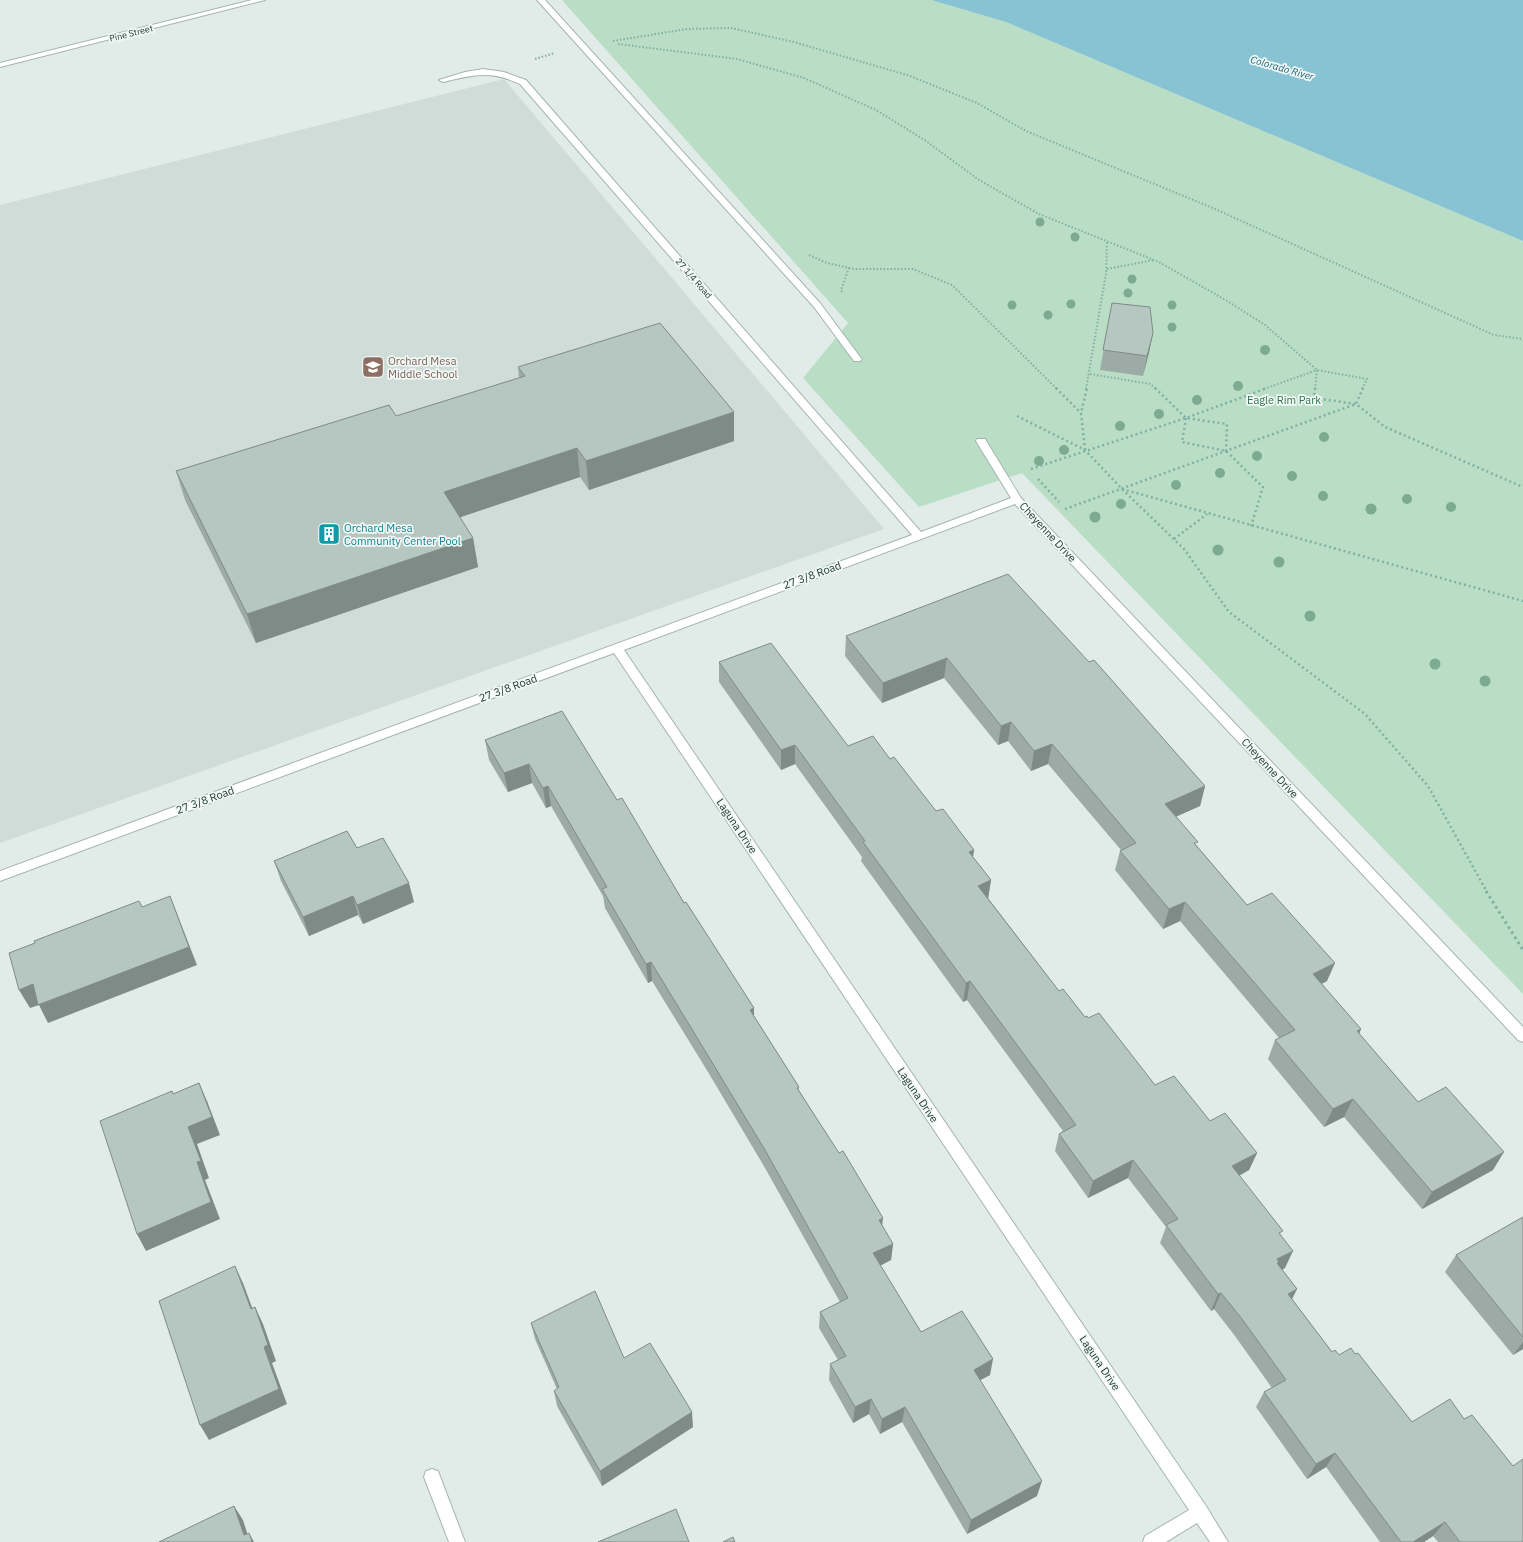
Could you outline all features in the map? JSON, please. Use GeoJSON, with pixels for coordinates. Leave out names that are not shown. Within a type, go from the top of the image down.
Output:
{"type":"FeatureCollection","features":[{"type":"Feature","properties":{"kind":"street","name":"Pine Street"},"geometry":{"type":"LineString","coordinates":[[0,66],[261,0]]}},
{"type":"Feature","properties":{"kind":"street"},"geometry":{"type":"LineString","coordinates":[[541,0],[817,305],[857,359]]}},
{"type":"Feature","properties":{"kind":"street","name":"27 1/4 Road"},"geometry":{"type":"LineString","coordinates":[[444,80],[481,70],[504,73],[523,82],[919,536]]}},
{"type":"Feature","properties":{"kind":"street","name":"Cheyenne Drive"},"geometry":{"type":"LineString","coordinates":[[981,441],[1017,500],[1523,1036]]}},
{"type":"Feature","properties":{"kind":"street","name":"27 3/8 Road"},"geometry":{"type":"LineString","coordinates":[[0,876],[1017,500]]}},
{"type":"Feature","properties":{"kind":"street","name":"Laguna Drive"},"geometry":{"type":"LineString","coordinates":[[616,647],[1220,1542]]}},
{"type":"Feature","properties":{"kind":"street"},"geometry":{"type":"LineString","coordinates":[[432,1477],[457,1542]]}},
{"type":"Feature","properties":{"kind":"street"},"geometry":{"type":"LineString","coordinates":[[1151,1542],[1200,1512]]}},
{"type":"Feature","properties":{"kind":"path"},"geometry":{"type":"LineString","coordinates":[[1317,370],[1186,418],[1029,469],[1066,510],[1356,404],[1367,379],[1317,370],[1264,325],[1229,302],[1154,260],[1039,214],[979,180],[926,141],[876,110],[804,78],[737,59],[611,43],[687,29],[731,28],[755,32],[794,42],[910,76],[977,103],[1026,131],[1215,209],[1494,335],[1518,340],[1523,339]]}},
{"type":"Feature","properties":{"kind":"path"},"geometry":{"type":"LineString","coordinates":[[1085,450],[1081,412],[1090,374],[1107,269],[1108,242]]}},
{"type":"Feature","properties":{"kind":"path"},"geometry":{"type":"LineString","coordinates":[[1107,269],[1154,260]]}},
{"type":"Feature","properties":{"kind":"path"},"geometry":{"type":"LineString","coordinates":[[845,296],[841,290],[848,268],[913,269],[952,285],[1081,412]]}},
{"type":"Feature","properties":{"kind":"path"},"geometry":{"type":"LineString","coordinates":[[1317,370],[1314,398],[1356,404],[1385,427],[1523,487]]}},
{"type":"Feature","properties":{"kind":"path"},"geometry":{"type":"LineString","coordinates":[[1090,374],[1150,384],[1186,418],[1227,424],[1226,451]]}},
{"type":"Feature","properties":{"kind":"path"},"geometry":{"type":"LineString","coordinates":[[1017,416],[1085,450],[1184,550],[1229,612],[1365,714],[1428,786],[1483,886],[1523,950]]}},
{"type":"Feature","properties":{"kind":"path"},"geometry":{"type":"LineString","coordinates":[[1186,418],[1182,442],[1226,451],[1263,487],[1251,526]]}},
{"type":"Feature","properties":{"kind":"path"},"geometry":{"type":"LineString","coordinates":[[1122,489],[1523,601]]}},
{"type":"Feature","properties":{"kind":"path"},"geometry":{"type":"LineString","coordinates":[[1174,540],[1208,514]]}},
{"type":"Feature","properties":{"kind":"shaded area","name":"Orchard Mesa Middle School"},"geometry":{"type":"Polygon","coordinates":[[[504,79],[884,529],[0,843],[0,205],[504,79]]]}},
{"type":"Feature","properties":{"kind":"green space","name":"Eagle Rim Park"},"geometry":{"type":"Polygon","coordinates":[[[562,0],[931,0],[1006,22],[1523,241],[1523,994],[1022,473],[919,507],[803,378],[848,323],[562,0]]]}},
{"type":"Feature","properties":{"kind":"water","name":"Colorado River"},"geometry":{"type":"Polygon","coordinates":[[[931,0],[1523,0],[1523,241],[1006,22],[931,0]]]}},
{"type":"Feature","properties":{"kind":"building"},"geometry":{"type":"Polygon","coordinates":[[[1112,303],[1150,307],[1153,333],[1147,356],[1103,350],[1112,303]]]}},
{"type":"Feature","properties":{"kind":"building"},"geometry":{"type":"Polygon","coordinates":[[[660,323],[734,412],[586,461],[577,448],[444,492],[473,538],[247,614],[176,471],[389,405],[396,416],[525,376],[518,367],[660,323]]]}},
{"type":"Feature","properties":{"kind":"building"},"geometry":{"type":"Polygon","coordinates":[[[1008,574],[1089,662],[1094,660],[1205,786],[1165,804],[1198,842],[1194,843],[1247,905],[1272,893],[1335,963],[1313,974],[1361,1029],[1357,1031],[1418,1102],[1446,1087],[1504,1152],[1432,1192],[1353,1099],[1333,1109],[1275,1040],[1295,1030],[1185,902],[1169,909],[1120,851],[1136,843],[1052,744],[1034,751],[1011,722],[1001,726],[947,658],[883,683],[846,636],[1008,574]]]}},
{"type":"Feature","properties":{"kind":"building"},"geometry":{"type":"Polygon","coordinates":[[[771,643],[848,746],[873,736],[890,759],[894,757],[936,811],[943,809],[974,850],[969,852],[991,880],[978,886],[1059,991],[1063,989],[1085,1017],[1087,1016],[1088,1018],[1099,1013],[1155,1085],[1174,1076],[1210,1121],[1225,1113],[1257,1153],[1232,1166],[1283,1231],[1279,1233],[1293,1251],[1277,1259],[1279,1262],[1277,1263],[1297,1289],[1288,1294],[1332,1352],[1335,1350],[1339,1355],[1351,1348],[1355,1354],[1358,1353],[1412,1422],[1450,1399],[1464,1419],[1472,1415],[1513,1466],[1523,1459],[1523,1542],[1460,1542],[1445,1522],[1413,1542],[1401,1542],[1335,1453],[1316,1464],[1264,1392],[1286,1380],[1242,1319],[1221,1293],[1218,1294],[1166,1225],[1178,1219],[1133,1160],[1093,1181],[1059,1134],[1076,1125],[970,981],[966,983],[863,842],[865,841],[795,745],[781,750],[719,662],[771,643]]]}},
{"type":"Feature","properties":{"kind":"building"},"geometry":{"type":"Polygon","coordinates":[[[562,711],[617,800],[622,798],[684,903],[686,902],[754,1008],[750,1010],[799,1087],[797,1088],[839,1153],[843,1151],[883,1218],[879,1220],[893,1244],[873,1253],[921,1332],[962,1311],[993,1359],[974,1370],[1042,1481],[971,1520],[905,1407],[882,1419],[871,1399],[855,1407],[830,1364],[846,1356],[820,1312],[848,1298],[765,1150],[651,962],[646,964],[602,889],[607,887],[548,786],[543,788],[529,764],[504,773],[485,740],[562,711]]]}},
{"type":"Feature","properties":{"kind":"building"},"geometry":{"type":"Polygon","coordinates":[[[347,831],[357,848],[383,838],[409,883],[357,905],[353,896],[303,917],[274,861],[347,831]]]}},
{"type":"Feature","properties":{"kind":"building"},"geometry":{"type":"Polygon","coordinates":[[[170,896],[189,947],[38,1005],[33,984],[19,990],[9,953],[35,943],[34,941],[139,901],[142,907],[170,896]]]}},
{"type":"Feature","properties":{"kind":"building"},"geometry":{"type":"Polygon","coordinates":[[[199,1083],[212,1117],[188,1127],[201,1161],[197,1162],[211,1202],[137,1234],[100,1121],[172,1091],[173,1094],[199,1083]]]}},
{"type":"Feature","properties":{"kind":"building"},"geometry":{"type":"Polygon","coordinates":[[[1523,1217],[1523,1337],[1456,1255],[1523,1217]]]}},
{"type":"Feature","properties":{"kind":"building"},"geometry":{"type":"Polygon","coordinates":[[[235,1266],[251,1309],[255,1307],[268,1345],[264,1347],[279,1389],[200,1425],[159,1301],[235,1266]]]}},
{"type":"Feature","properties":{"kind":"building"},"geometry":{"type":"Polygon","coordinates":[[[595,1291],[624,1358],[650,1343],[692,1412],[600,1471],[554,1391],[559,1387],[531,1323],[595,1291]]]}},
{"type":"Feature","properties":{"kind":"building"},"geometry":{"type":"Polygon","coordinates":[[[234,1506],[244,1535],[249,1533],[252,1542],[159,1542],[234,1506]]]}},
{"type":"Feature","properties":{"kind":"building"},"geometry":{"type":"Polygon","coordinates":[[[676,1509],[689,1542],[598,1542],[676,1509]]]}},
{"type":"Feature","properties":{"kind":"building"},"geometry":{"type":"Polygon","coordinates":[[[733,1537],[735,1542],[723,1542],[733,1537]]]}},
{"type":"Feature","properties":{"kind":"place","name":"Orchard Mesa Middle School"},"geometry":{"type":"Point","coordinates":[373,367]}},
{"type":"Feature","properties":{"kind":"place","name":"Orchard Mesa Community Center Pool"},"geometry":{"type":"Point","coordinates":[329,534]}}]}
